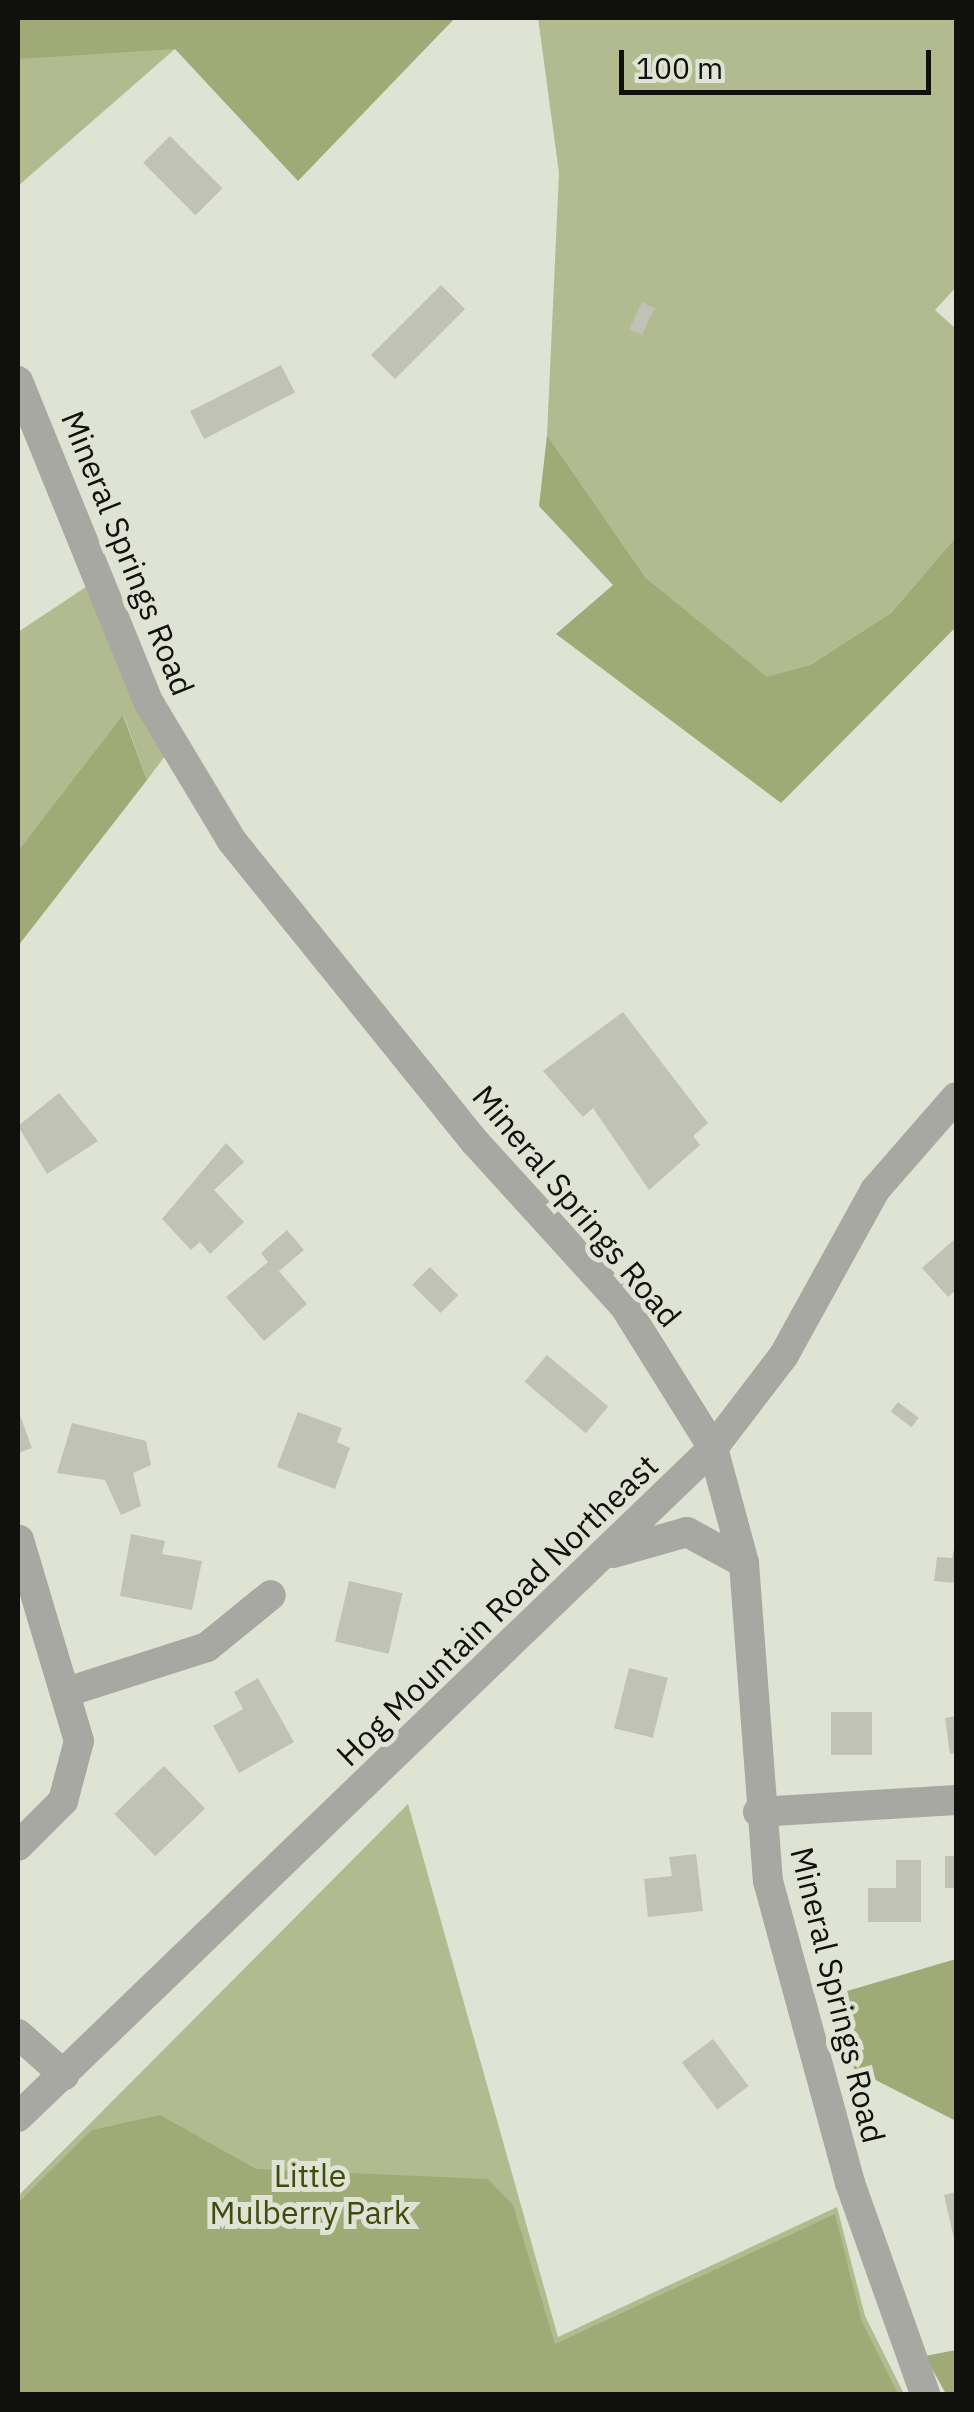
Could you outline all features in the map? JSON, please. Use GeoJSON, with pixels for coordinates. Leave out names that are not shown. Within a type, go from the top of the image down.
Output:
{"type":"FeatureCollection","features":[{"type":"Feature","properties":{"kind":"street","name":"Mineral Springs Road"},"geometry":{"type":"LineString","coordinates":[[18,382],[149,703],[232,841],[475,1142],[625,1307],[713,1448],[744,1563],[758,1812],[768,1882],[850,2182],[925,2394]]}},
{"type":"Feature","properties":{"kind":"street","name":"Hog Mountain Road Northeast"},"geometry":{"type":"LineString","coordinates":[[23,2101],[64,2075],[713,1448],[784,1354],[876,1190],[956,1098]]}},
{"type":"Feature","properties":{"kind":"street"},"geometry":{"type":"LineString","coordinates":[[605,1556],[687,1532],[744,1563]]}},
{"type":"Feature","properties":{"kind":"street"},"geometry":{"type":"LineString","coordinates":[[18,1540],[70,1691],[79,1741],[62,1800],[18,1846]]}},
{"type":"Feature","properties":{"kind":"street"},"geometry":{"type":"LineString","coordinates":[[70,1691],[207,1647],[272,1595]]}},
{"type":"Feature","properties":{"kind":"street"},"geometry":{"type":"LineString","coordinates":[[758,1812],[956,1800]]}},
{"type":"Feature","properties":{"kind":"street"},"geometry":{"type":"LineString","coordinates":[[18,2034],[64,2075]]}},
{"type":"Feature","properties":{"kind":"green space"},"geometry":{"type":"Polygon","coordinates":[[[18,18],[455,18],[298,181],[175,49],[18,59],[18,18]]]}},
{"type":"Feature","properties":{"kind":"green space"},"geometry":{"type":"Polygon","coordinates":[[[538,18],[956,18],[956,287],[935,310],[956,329],[956,537],[891,613],[810,665],[767,678],[646,578],[547,435],[559,173],[538,18]]]}},
{"type":"Feature","properties":{"kind":"green space"},"geometry":{"type":"Polygon","coordinates":[[[106,47],[175,49],[18,186],[18,59],[106,47]]]}},
{"type":"Feature","properties":{"kind":"green space"},"geometry":{"type":"Polygon","coordinates":[[[547,435],[646,578],[767,677],[810,665],[891,613],[956,537],[956,627],[781,803],[556,634],[613,585],[539,506],[547,435]]]}},
{"type":"Feature","properties":{"kind":"green space"},"geometry":{"type":"Polygon","coordinates":[[[89,585],[165,756],[147,780],[124,716],[18,851],[18,632],[89,585]]]}},
{"type":"Feature","properties":{"kind":"green space"},"geometry":{"type":"Polygon","coordinates":[[[123,715],[147,780],[18,946],[18,851],[123,715]]]}},
{"type":"Feature","properties":{"kind":"green space","name":"Little Mulberry Park"},"geometry":{"type":"Polygon","coordinates":[[[408,1804],[558,2337],[837,2207],[865,2316],[904,2394],[18,2394],[18,2196],[408,1804]]]}},
{"type":"Feature","properties":{"kind":"green space"},"geometry":{"type":"Polygon","coordinates":[[[956,1959],[956,2121],[854,2069],[837,1994],[956,1959]]]}},
{"type":"Feature","properties":{"kind":"green space","name":"Little Mulberry Park"},"geometry":{"type":"Polygon","coordinates":[[[160,2115],[256,2169],[488,2179],[513,2205],[555,2344],[835,2214],[862,2322],[898,2394],[18,2394],[18,2203],[92,2130],[160,2115]]]}},
{"type":"Feature","properties":{"kind":"green space"},"geometry":{"type":"Polygon","coordinates":[[[956,2350],[956,2394],[946,2394],[925,2356],[956,2350]]]}},
{"type":"Feature","properties":{"kind":"building"},"geometry":{"type":"Polygon","coordinates":[[[170,136],[222,188],[195,215],[143,163],[170,136]]]}},
{"type":"Feature","properties":{"kind":"building"},"geometry":{"type":"Polygon","coordinates":[[[441,285],[465,309],[395,379],[371,355],[441,285]]]}},
{"type":"Feature","properties":{"kind":"building"},"geometry":{"type":"Polygon","coordinates":[[[642,302],[655,308],[642,335],[629,329],[642,302]]]}},
{"type":"Feature","properties":{"kind":"building"},"geometry":{"type":"Polygon","coordinates":[[[281,365],[295,393],[204,439],[190,411],[281,365]]]}},
{"type":"Feature","properties":{"kind":"building"},"geometry":{"type":"Polygon","coordinates":[[[623,1012],[708,1123],[693,1136],[700,1145],[649,1190],[593,1108],[583,1117],[543,1071],[623,1012]]]}},
{"type":"Feature","properties":{"kind":"building"},"geometry":{"type":"Polygon","coordinates":[[[59,1093],[98,1141],[47,1174],[18,1126],[59,1093]]]}},
{"type":"Feature","properties":{"kind":"building"},"geometry":{"type":"Polygon","coordinates":[[[226,1143],[244,1162],[214,1190],[244,1222],[210,1254],[200,1242],[191,1250],[162,1219],[226,1143]]]}},
{"type":"Feature","properties":{"kind":"building"},"geometry":{"type":"Polygon","coordinates":[[[287,1230],[304,1250],[279,1271],[307,1304],[264,1341],[226,1297],[268,1262],[261,1253],[287,1230]]]}},
{"type":"Feature","properties":{"kind":"building"},"geometry":{"type":"Polygon","coordinates":[[[956,1238],[956,1290],[948,1297],[922,1268],[956,1238]]]}},
{"type":"Feature","properties":{"kind":"building"},"geometry":{"type":"Polygon","coordinates":[[[430,1267],[458,1295],[441,1313],[412,1285],[430,1267]]]}},
{"type":"Feature","properties":{"kind":"building"},"geometry":{"type":"Polygon","coordinates":[[[547,1355],[608,1406],[586,1433],[525,1382],[547,1355]]]}},
{"type":"Feature","properties":{"kind":"building"},"geometry":{"type":"Polygon","coordinates":[[[898,1402],[919,1418],[912,1427],[891,1412],[898,1402]]]}},
{"type":"Feature","properties":{"kind":"building"},"geometry":{"type":"Polygon","coordinates":[[[18,1410],[32,1448],[18,1453],[18,1410]]]}},
{"type":"Feature","properties":{"kind":"building"},"geometry":{"type":"Polygon","coordinates":[[[298,1412],[342,1428],[337,1442],[350,1448],[335,1489],[277,1467],[298,1412]]]}},
{"type":"Feature","properties":{"kind":"building"},"geometry":{"type":"Polygon","coordinates":[[[72,1423],[146,1441],[151,1465],[133,1473],[141,1506],[121,1515],[105,1480],[57,1473],[72,1423]]]}},
{"type":"Feature","properties":{"kind":"building"},"geometry":{"type":"Polygon","coordinates":[[[131,1534],[165,1541],[162,1554],[202,1561],[192,1610],[120,1596],[131,1534]]]}},
{"type":"Feature","properties":{"kind":"building"},"geometry":{"type":"Polygon","coordinates":[[[956,1539],[956,1583],[934,1581],[937,1557],[952,1558],[956,1539]]]}},
{"type":"Feature","properties":{"kind":"building"},"geometry":{"type":"Polygon","coordinates":[[[349,1581],[403,1593],[389,1654],[335,1641],[349,1581]]]}},
{"type":"Feature","properties":{"kind":"building"},"geometry":{"type":"Polygon","coordinates":[[[629,1668],[668,1678],[653,1738],[614,1728],[629,1668]]]}},
{"type":"Feature","properties":{"kind":"building"},"geometry":{"type":"Polygon","coordinates":[[[258,1678],[294,1742],[239,1773],[213,1726],[243,1709],[234,1692],[258,1678]]]}},
{"type":"Feature","properties":{"kind":"building"},"geometry":{"type":"Polygon","coordinates":[[[831,1712],[872,1712],[872,1755],[831,1755],[831,1712]]]}},
{"type":"Feature","properties":{"kind":"building"},"geometry":{"type":"Polygon","coordinates":[[[956,1716],[956,1753],[950,1754],[945,1718],[956,1716]]]}},
{"type":"Feature","properties":{"kind":"building"},"geometry":{"type":"Polygon","coordinates":[[[164,1766],[205,1808],[155,1856],[114,1814],[164,1766]]]}},
{"type":"Feature","properties":{"kind":"building"},"geometry":{"type":"Polygon","coordinates":[[[696,1854],[703,1911],[648,1917],[644,1879],[672,1876],[669,1857],[696,1854]]]}},
{"type":"Feature","properties":{"kind":"building"},"geometry":{"type":"Polygon","coordinates":[[[945,1856],[956,1856],[956,1888],[945,1888],[945,1856]]]}},
{"type":"Feature","properties":{"kind":"building"},"geometry":{"type":"Polygon","coordinates":[[[896,1860],[921,1860],[921,1922],[868,1922],[868,1888],[896,1888],[896,1860]]]}},
{"type":"Feature","properties":{"kind":"building"},"geometry":{"type":"Polygon","coordinates":[[[713,2039],[749,2086],[717,2110],[682,2062],[713,2039]]]}},
{"type":"Feature","properties":{"kind":"building"},"geometry":{"type":"Polygon","coordinates":[[[956,2192],[956,2242],[955,2243],[944,2195],[956,2192]]]}}]}
